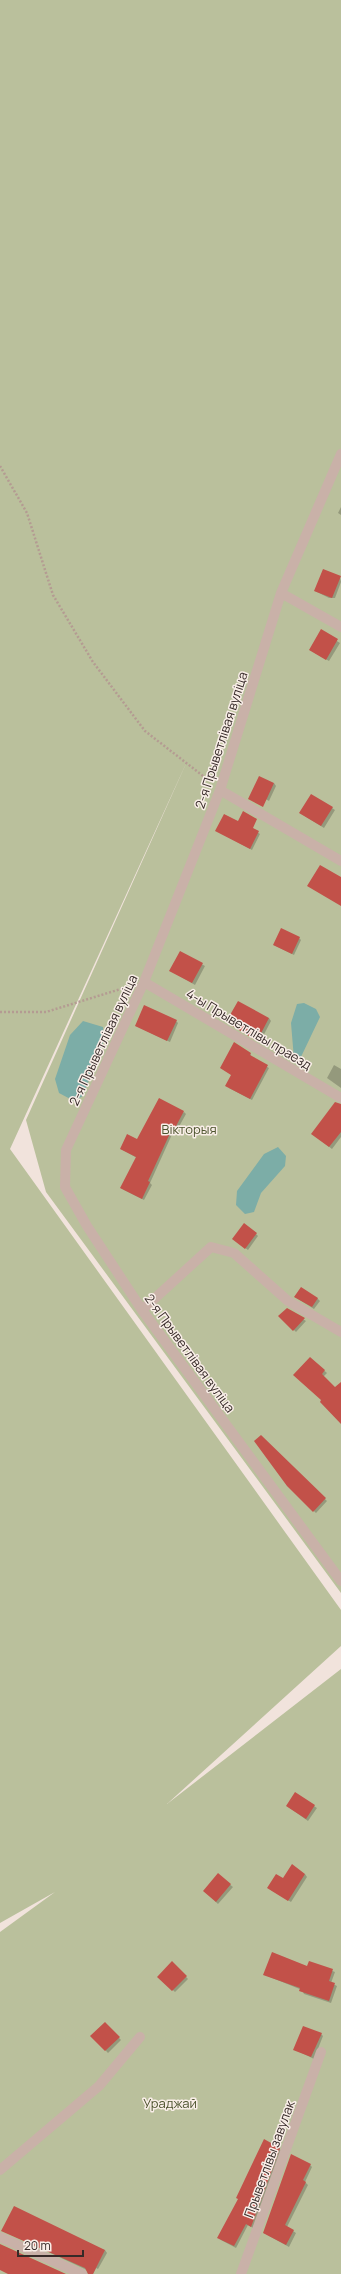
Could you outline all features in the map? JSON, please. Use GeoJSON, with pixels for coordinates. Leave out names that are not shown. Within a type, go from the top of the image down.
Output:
{"type":"FeatureCollection","features":[{"type":"Feature","properties":{"kind":"lane","name":"2-я Прыветлівая вуліца"},"geometry":{"type":"LineString","coordinates":[[341,454],[281,593],[220,790],[144,982],[66,1150],[65,1187],[87,1226],[142,1310],[341,1581]]}},
{"type":"Feature","properties":{"kind":"lane"},"geometry":{"type":"LineString","coordinates":[[281,593],[341,627]]}},
{"type":"Feature","properties":{"kind":"lane"},"geometry":{"type":"LineString","coordinates":[[220,790],[341,861]]}},
{"type":"Feature","properties":{"kind":"lane","name":"4-ы Прыветлівы праезд"},"geometry":{"type":"LineString","coordinates":[[144,982],[341,1098]]}},
{"type":"Feature","properties":{"kind":"lane"},"geometry":{"type":"LineString","coordinates":[[142,1310],[211,1247],[234,1253],[288,1301],[341,1332]]}},
{"type":"Feature","properties":{"kind":"lane"},"geometry":{"type":"LineString","coordinates":[[0,2170],[99,2086],[140,2037]]}},
{"type":"Feature","properties":{"kind":"lane","name":"Прыветлівы завулак"},"geometry":{"type":"LineString","coordinates":[[241,2274],[321,2052]]}},
{"type":"Feature","properties":{"kind":"lane"},"geometry":{"type":"LineString","coordinates":[[0,2237],[82,2274]]}},
{"type":"Feature","properties":{"kind":"path"},"geometry":{"type":"LineString","coordinates":[[0,466],[27,513],[53,595],[93,662],[145,732],[220,790]]}},
{"type":"Feature","properties":{"kind":"path"},"geometry":{"type":"LineString","coordinates":[[0,1012],[46,1012],[144,982]]}},
{"type":"Feature","properties":{"kind":"green space"},"geometry":{"type":"Polygon","coordinates":[[[0,0],[341,0],[341,1593],[46,1192],[26,1120],[189,757],[10,1149],[341,1610],[341,1646],[167,1804],[341,1669],[341,2274],[0,2274],[0,1932],[55,1892],[0,1923],[0,0]]]}},
{"type":"Feature","properties":{"kind":"water"},"geometry":{"type":"Polygon","coordinates":[[[304,1003],[316,1009],[320,1017],[300,1059],[294,1059],[291,1023],[297,1004],[304,1003]]]}},
{"type":"Feature","properties":{"kind":"water"},"geometry":{"type":"Polygon","coordinates":[[[83,1021],[103,1027],[104,1040],[83,1096],[74,1101],[59,1093],[55,1079],[70,1035],[83,1021]]]}},
{"type":"Feature","properties":{"kind":"water"},"geometry":{"type":"Polygon","coordinates":[[[278,1147],[286,1156],[285,1166],[261,1193],[254,1212],[245,1214],[236,1205],[237,1191],[264,1154],[278,1147]]]}},
{"type":"Feature","properties":{"kind":"building"},"geometry":{"type":"Polygon","coordinates":[[[323,569],[341,576],[332,598],[314,591],[323,569]]]}},
{"type":"Feature","properties":{"kind":"building"},"geometry":{"type":"Polygon","coordinates":[[[321,629],[338,639],[326,660],[309,650],[321,629]]]}},
{"type":"Feature","properties":{"kind":"building"},"geometry":{"type":"Polygon","coordinates":[[[259,776],[274,783],[263,807],[248,799],[259,776]]]}},
{"type":"Feature","properties":{"kind":"building"},"geometry":{"type":"Polygon","coordinates":[[[311,794],[333,807],[321,826],[299,813],[311,794]]]}},
{"type":"Feature","properties":{"kind":"building"},"geometry":{"type":"Polygon","coordinates":[[[243,811],[257,819],[253,828],[259,831],[250,849],[215,831],[224,814],[238,821],[243,811]]]}},
{"type":"Feature","properties":{"kind":"building"},"geometry":{"type":"Polygon","coordinates":[[[320,865],[341,877],[341,906],[307,886],[320,865]]]}},
{"type":"Feature","properties":{"kind":"building"},"geometry":{"type":"Polygon","coordinates":[[[281,928],[300,937],[292,954],[273,945],[281,928]]]}},
{"type":"Feature","properties":{"kind":"building"},"geometry":{"type":"Polygon","coordinates":[[[180,951],[203,963],[192,983],[169,971],[180,951]]]}},
{"type":"Feature","properties":{"kind":"building"},"geometry":{"type":"Polygon","coordinates":[[[238,1001],[269,1018],[257,1041],[226,1022],[238,1001]]]}},
{"type":"Feature","properties":{"kind":"building"},"geometry":{"type":"Polygon","coordinates":[[[144,1005],[177,1020],[167,1041],[135,1026],[144,1005]]]}},
{"type":"Feature","properties":{"kind":"building"},"geometry":{"type":"Polygon","coordinates":[[[234,1042],[251,1053],[250,1055],[268,1065],[250,1099],[225,1086],[231,1075],[220,1068],[234,1042]]]}},
{"type":"Feature","properties":{"kind":"building"},"geometry":{"type":"Polygon","coordinates":[[[159,1098],[184,1111],[174,1130],[172,1129],[148,1181],[150,1182],[142,1199],[120,1188],[136,1157],[120,1149],[127,1134],[137,1139],[159,1098]]]}},
{"type":"Feature","properties":{"kind":"building"},"geometry":{"type":"Polygon","coordinates":[[[335,1102],[341,1104],[341,1132],[329,1147],[311,1134],[335,1102]]]}},
{"type":"Feature","properties":{"kind":"building"},"geometry":{"type":"Polygon","coordinates":[[[244,1223],[257,1233],[245,1249],[232,1239],[244,1223]]]}},
{"type":"Feature","properties":{"kind":"building"},"geometry":{"type":"Polygon","coordinates":[[[301,1287],[318,1298],[312,1307],[294,1297],[301,1287]]]}},
{"type":"Feature","properties":{"kind":"building"},"geometry":{"type":"Polygon","coordinates":[[[287,1308],[305,1318],[293,1331],[278,1316],[287,1308]]]}},
{"type":"Feature","properties":{"kind":"building"},"geometry":{"type":"Polygon","coordinates":[[[310,1357],[325,1370],[322,1374],[335,1387],[341,1382],[341,1424],[320,1402],[321,1400],[293,1375],[310,1357]]]}},
{"type":"Feature","properties":{"kind":"building"},"geometry":{"type":"Polygon","coordinates":[[[261,1435],[326,1498],[313,1512],[287,1486],[254,1441],[261,1435]]]}},
{"type":"Feature","properties":{"kind":"building"},"geometry":{"type":"Polygon","coordinates":[[[295,1792],[315,1805],[306,1819],[286,1806],[295,1792]]]}},
{"type":"Feature","properties":{"kind":"building"},"geometry":{"type":"Polygon","coordinates":[[[292,1864],[305,1874],[288,1901],[267,1888],[276,1874],[283,1878],[292,1864]]]}},
{"type":"Feature","properties":{"kind":"building"},"geometry":{"type":"Polygon","coordinates":[[[218,1873],[231,1884],[216,1902],[203,1891],[218,1873]]]}},
{"type":"Feature","properties":{"kind":"building"},"geometry":{"type":"Polygon","coordinates":[[[272,1952],[307,1966],[309,1961],[333,1969],[329,1981],[335,1983],[329,2001],[299,1991],[300,1988],[263,1975],[272,1952]]]}},
{"type":"Feature","properties":{"kind":"building"},"geometry":{"type":"Polygon","coordinates":[[[172,1961],[187,1976],[172,1991],[157,1977],[172,1961]]]}},
{"type":"Feature","properties":{"kind":"building"},"geometry":{"type":"Polygon","coordinates":[[[105,2022],[120,2037],[105,2051],[90,2036],[105,2022]]]}},
{"type":"Feature","properties":{"kind":"building"},"geometry":{"type":"Polygon","coordinates":[[[303,2026],[322,2033],[311,2057],[293,2050],[303,2026]]]}},
{"type":"Feature","properties":{"kind":"building"},"geometry":{"type":"Polygon","coordinates":[[[264,2139],[280,2148],[251,2227],[246,2224],[234,2246],[217,2238],[238,2199],[236,2198],[264,2139]]]}},
{"type":"Feature","properties":{"kind":"building"},"geometry":{"type":"Polygon","coordinates":[[[291,2154],[311,2164],[303,2180],[306,2182],[285,2225],[294,2230],[286,2245],[263,2233],[291,2154]]]}},
{"type":"Feature","properties":{"kind":"building"},"geometry":{"type":"Polygon","coordinates":[[[14,2206],[105,2250],[93,2274],[88,2274],[85,2268],[1,2231],[14,2206]]]}},
{"type":"Feature","properties":{"kind":"building"},"geometry":{"type":"Polygon","coordinates":[[[0,2244],[66,2274],[8,2274],[0,2270],[0,2244]]]}},
{"type":"Feature","properties":{"kind":"park label","name":"Вікторыя"},"geometry":{"type":"Point","coordinates":[189,1129]}},
{"type":"Feature","properties":{"kind":"park label","name":"Ураджай"},"geometry":{"type":"Point","coordinates":[170,2103]}}]}
